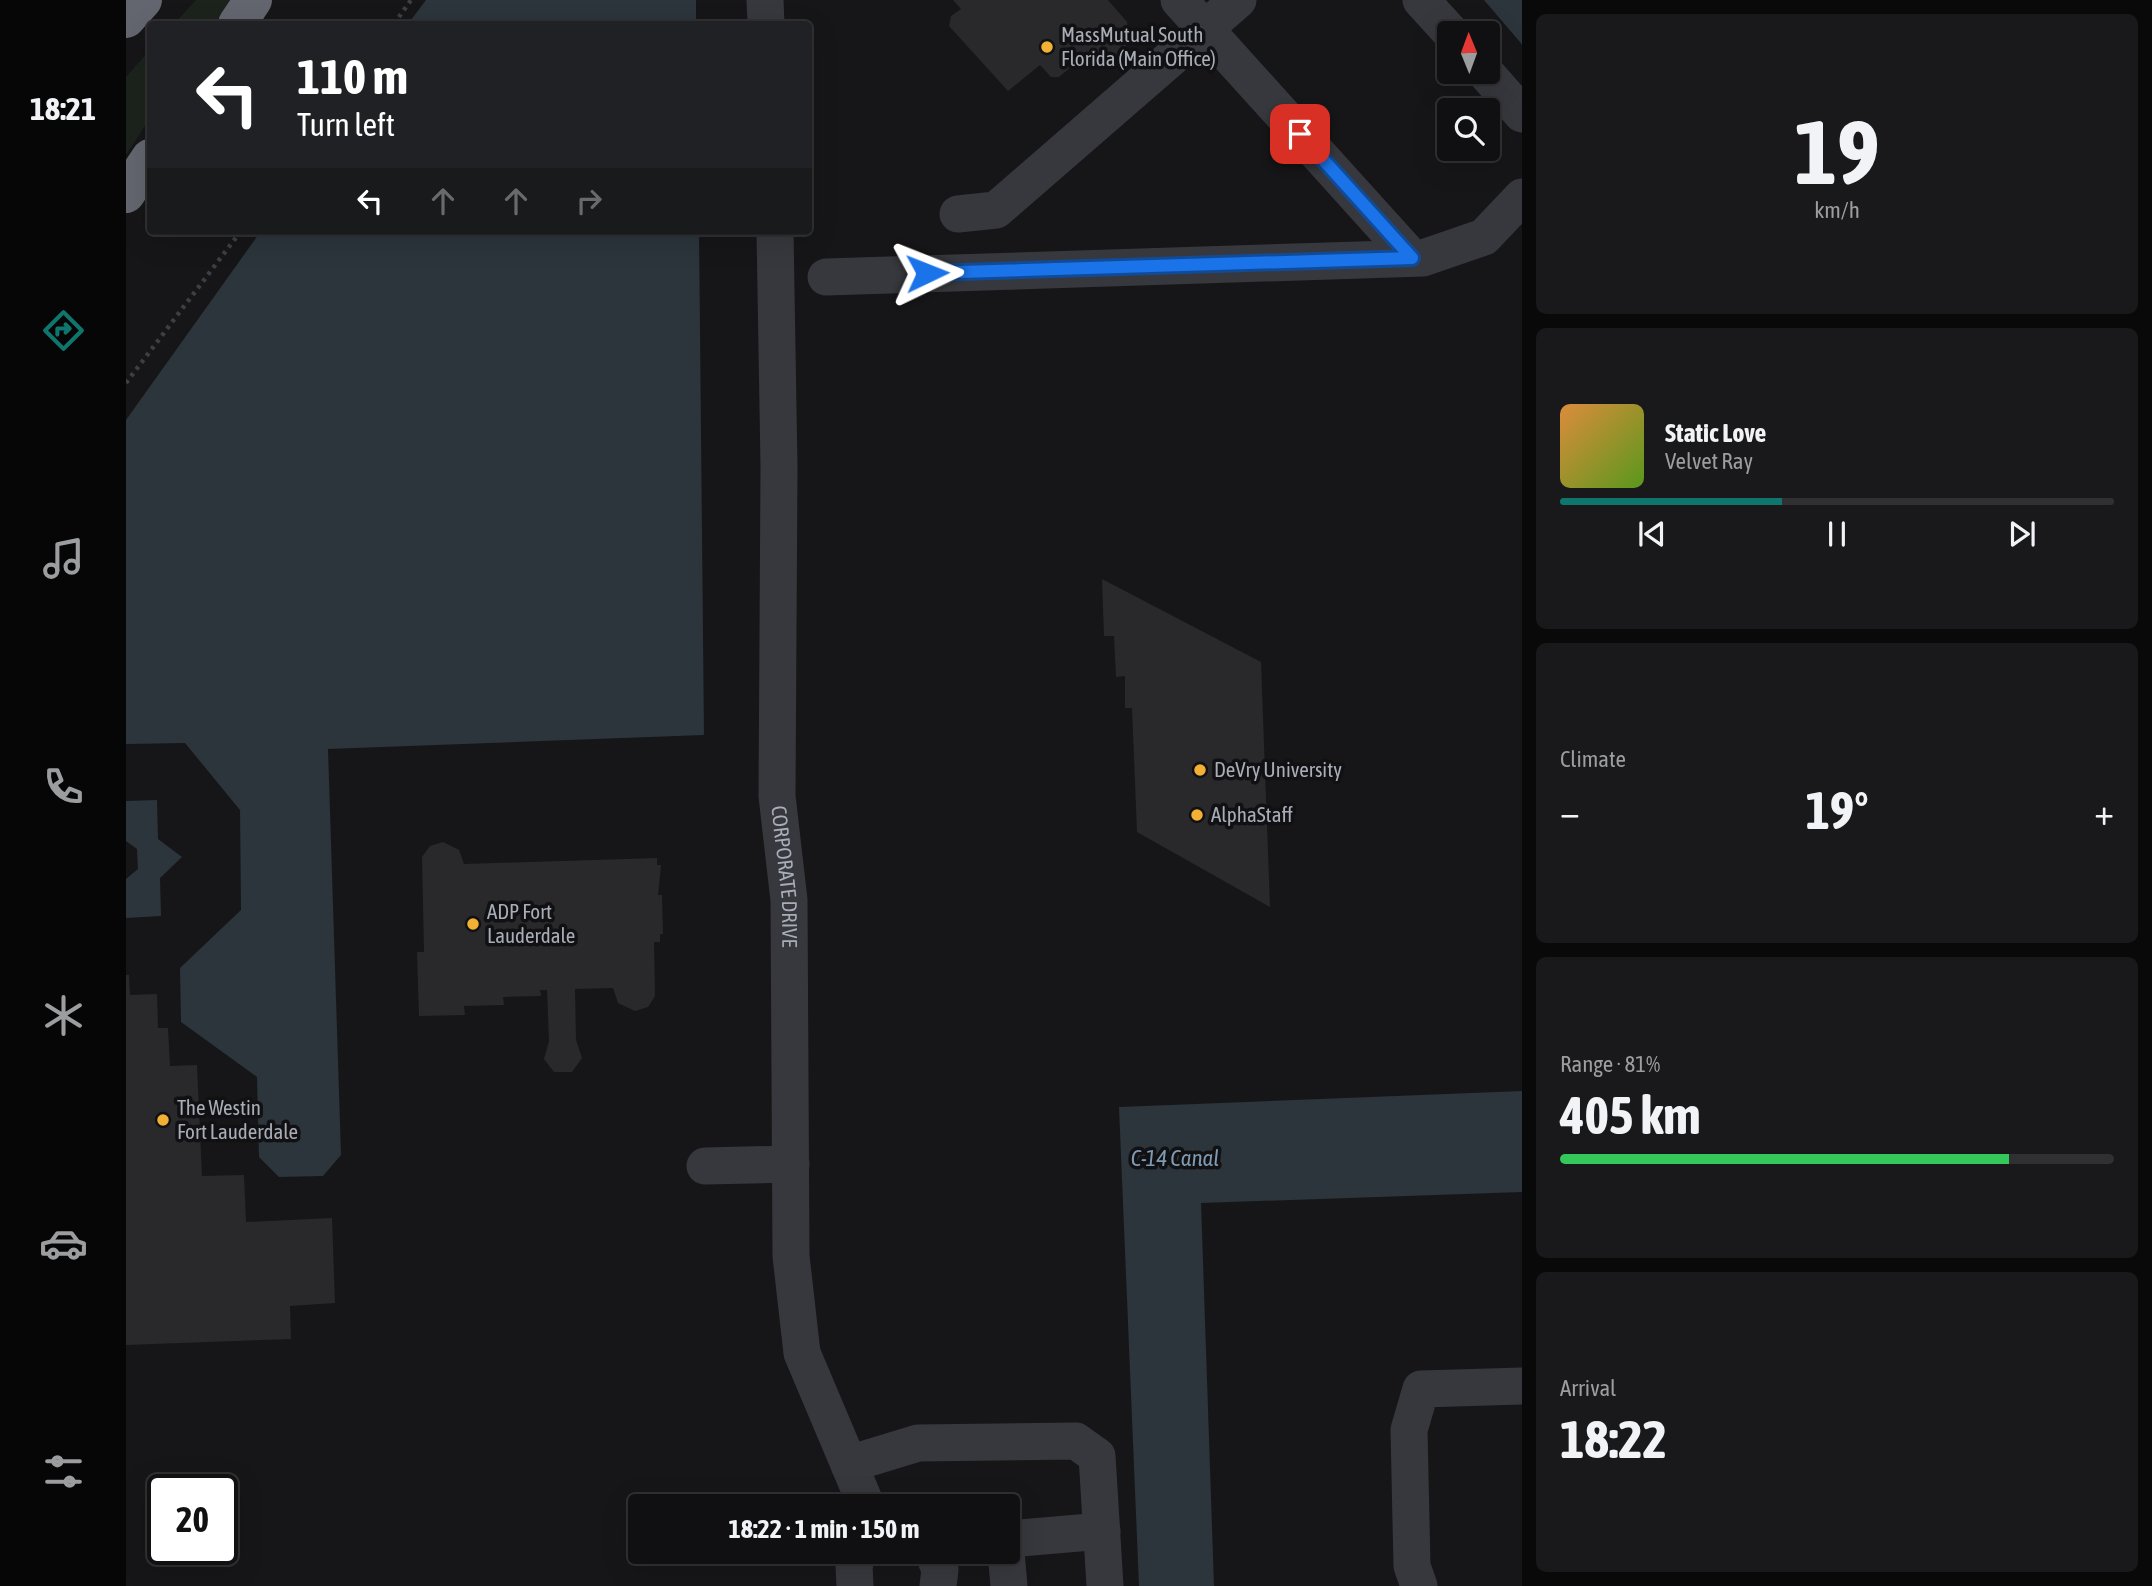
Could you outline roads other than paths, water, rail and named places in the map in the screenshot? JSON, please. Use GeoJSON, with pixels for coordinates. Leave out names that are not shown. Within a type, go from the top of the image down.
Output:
{"type":"FeatureCollection","features":[{"type":"Feature","properties":{"kind":"highway"},"geometry":{"type":"LineString","coordinates":[[126,19],[143,0]]}},
{"type":"Feature","properties":{"kind":"highway"},"geometry":{"type":"LineString","coordinates":[[239,21],[253,0]]}},
{"type":"Feature","properties":{"kind":"highway"},"geometry":{"type":"LineString","coordinates":[[126,194],[147,162]]}},
{"type":"Feature","properties":{"kind":"street"},"geometry":{"type":"LineString","coordinates":[[765,0],[766,21]]}},
{"type":"Feature","properties":{"kind":"street"},"geometry":{"type":"LineString","coordinates":[[1179,0],[1412,258]]}},
{"type":"Feature","properties":{"kind":"street"},"geometry":{"type":"LineString","coordinates":[[977,271],[967,213],[996,210],[1238,0]]}},
{"type":"Feature","properties":{"kind":"street"},"geometry":{"type":"LineString","coordinates":[[1421,0],[1457,21]]}},
{"type":"Feature","properties":{"kind":"street"},"geometry":{"type":"LineString","coordinates":[[1500,70],[1522,114]]}},
{"type":"Feature","properties":{"kind":"street"},"geometry":{"type":"LineString","coordinates":[[827,277],[1423,258],[1484,237],[1522,197]]}},
{"type":"Feature","properties":{"kind":"street","name":"CORPORATE DRIVE"},"geometry":{"type":"LineString","coordinates":[[775,235],[779,467],[776,796],[789,900],[791,1256],[802,1353],[862,1494]]}},
{"type":"Feature","properties":{"kind":"street"},"geometry":{"type":"LineString","coordinates":[[705,1166],[791,1164]]}},
{"type":"Feature","properties":{"kind":"street"},"geometry":{"type":"LineString","coordinates":[[1419,1586],[1412,1566],[1409,1430],[1421,1389],[1522,1386]]}},
{"type":"Feature","properties":{"kind":"street"},"geometry":{"type":"LineString","coordinates":[[849,1464],[918,1443],[1076,1441],[1097,1456],[1105,1586]]}},
{"type":"Feature","properties":{"kind":"street"},"geometry":{"type":"LineString","coordinates":[[1020,1538],[1102,1531]]}},
{"type":"Feature","properties":{"kind":"street"},"geometry":{"type":"LineString","coordinates":[[854,1564],[855,1586]]}},
{"type":"Feature","properties":{"kind":"street"},"geometry":{"type":"LineString","coordinates":[[1007,1564],[1009,1586]]}},
{"type":"Feature","properties":{"kind":"water"},"geometry":{"type":"Polygon","coordinates":[[[426,0],[696,0],[696,21],[410,21],[426,0]]]}},
{"type":"Feature","properties":{"kind":"water"},"geometry":{"type":"Polygon","coordinates":[[[1484,0],[1522,0],[1522,45],[1520,42],[1484,0]]]}},
{"type":"Feature","properties":{"kind":"water"},"geometry":{"type":"Polygon","coordinates":[[[258,235],[699,235],[704,735],[328,749],[341,1155],[323,1176],[279,1177],[259,1157],[257,1077],[181,1022],[180,968],[241,910],[240,810],[185,743],[126,744],[126,420],[258,235]]]}},
{"type":"Feature","properties":{"kind":"water"},"geometry":{"type":"Polygon","coordinates":[[[157,800],[158,839],[182,857],[160,878],[161,916],[126,918],[126,879],[138,869],[137,849],[126,841],[126,801],[157,800]]]}},
{"type":"Feature","properties":{"kind":"water","name":"C-14 Canal"},"geometry":{"type":"Polygon","coordinates":[[[1522,1091],[1522,1192],[1201,1203],[1214,1586],[1139,1586],[1119,1107],[1522,1091]]]}},
{"type":"Feature","properties":{"kind":"place","name":"MassMutual South Florida (Main Office)"},"geometry":{"type":"Point","coordinates":[1047,47]}},
{"type":"Feature","properties":{"kind":"place","name":"DeVry University"},"geometry":{"type":"Point","coordinates":[1200,770]}},
{"type":"Feature","properties":{"kind":"place","name":"AlphaStaff"},"geometry":{"type":"Point","coordinates":[1197,815]}},
{"type":"Feature","properties":{"kind":"place","name":"ADP Fort Lauderdale"},"geometry":{"type":"Point","coordinates":[473,924]}},
{"type":"Feature","properties":{"kind":"place","name":"The Westin Fort Lauderdale"},"geometry":{"type":"Point","coordinates":[163,1120]}}]}
